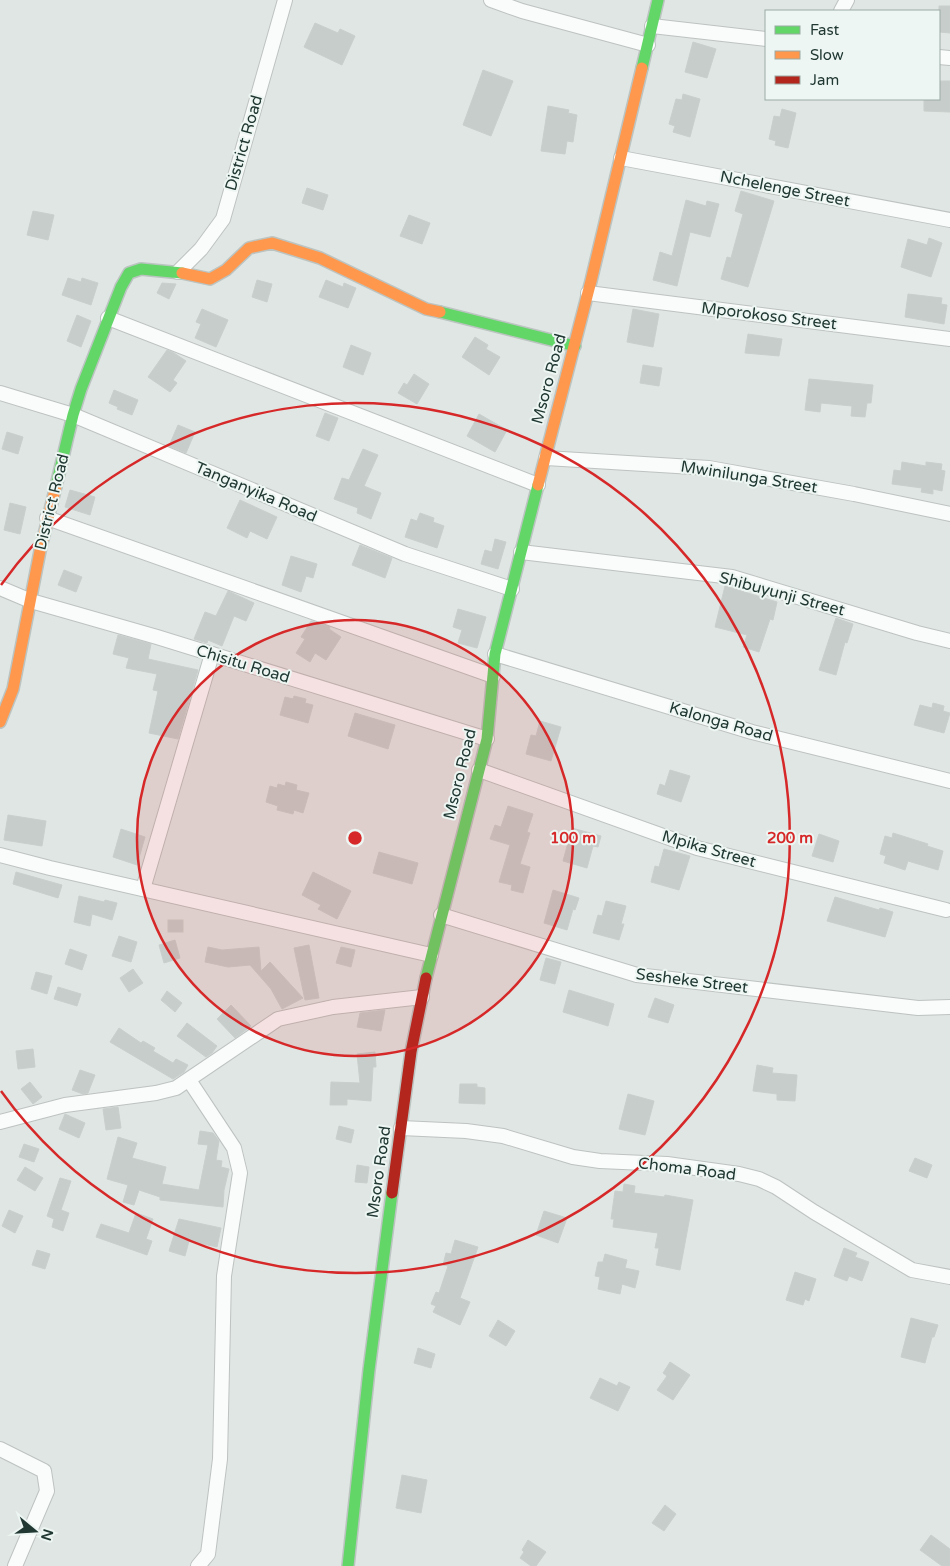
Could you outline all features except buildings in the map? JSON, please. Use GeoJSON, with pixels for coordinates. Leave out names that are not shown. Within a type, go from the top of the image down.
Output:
{"type":"FeatureCollection","features":[{"type":"Feature","properties":{"kind":"street","name":"District Road"},"geometry":{"type":"LineString","coordinates":[[0,722],[13,689],[47,518],[73,415],[108,318],[129,273],[141,269],[178,272],[201,249],[223,219],[285,0]]}},
{"type":"Feature","properties":{"kind":"street"},"geometry":{"type":"LineString","coordinates":[[491,0],[522,12],[648,45]]}},
{"type":"Feature","properties":{"kind":"street","name":"Msoro Road"},"geometry":{"type":"LineString","coordinates":[[348,1566],[368,1370],[411,1052],[430,955],[487,739],[495,654],[575,346],[658,0]]}},
{"type":"Feature","properties":{"kind":"street"},"geometry":{"type":"LineString","coordinates":[[652,26],[765,39]]}},
{"type":"Feature","properties":{"kind":"street","name":"Nchelenge Street"},"geometry":{"type":"LineString","coordinates":[[621,158],[950,220]]}},
{"type":"Feature","properties":{"kind":"street"},"geometry":{"type":"LineString","coordinates":[[178,272],[210,279],[226,270],[249,248],[272,243],[320,258],[426,308],[575,346]]}},
{"type":"Feature","properties":{"kind":"street","name":"Mporokoso Street"},"geometry":{"type":"LineString","coordinates":[[588,293],[950,339]]}},
{"type":"Feature","properties":{"kind":"street"},"geometry":{"type":"LineString","coordinates":[[108,318],[538,485]]}},
{"type":"Feature","properties":{"kind":"street","name":"Tanganyika Road"},"geometry":{"type":"LineString","coordinates":[[0,393],[73,415],[405,554],[512,588]]}},
{"type":"Feature","properties":{"kind":"street","name":"Mwinilunga Street"},"geometry":{"type":"LineString","coordinates":[[546,458],[710,468],[854,494],[950,514]]}},
{"type":"Feature","properties":{"kind":"street"},"geometry":{"type":"LineString","coordinates":[[47,518],[493,676]]}},
{"type":"Feature","properties":{"kind":"street","name":"Shibuyunji Street"},"geometry":{"type":"LineString","coordinates":[[521,552],[732,577],[917,633],[950,641]]}},
{"type":"Feature","properties":{"kind":"street","name":"Chisitu Road"},"geometry":{"type":"LineString","coordinates":[[0,588],[31,602],[212,654],[487,739]]}},
{"type":"Feature","properties":{"kind":"street"},"geometry":{"type":"LineString","coordinates":[[143,889],[212,654]]}},
{"type":"Feature","properties":{"kind":"street","name":"Kalonga Road"},"geometry":{"type":"LineString","coordinates":[[495,654],[752,732],[950,781]]}},
{"type":"Feature","properties":{"kind":"street","name":"Mpika Street"},"geometry":{"type":"LineString","coordinates":[[479,770],[696,848],[946,910]]}},
{"type":"Feature","properties":{"kind":"street"},"geometry":{"type":"LineString","coordinates":[[0,855],[430,955]]}},
{"type":"Feature","properties":{"kind":"street","name":"Sesheke Street"},"geometry":{"type":"LineString","coordinates":[[441,915],[637,975],[918,1008],[950,1007]]}},
{"type":"Feature","properties":{"kind":"street"},"geometry":{"type":"LineString","coordinates":[[0,1122],[66,1105],[156,1093],[176,1088],[278,1019],[333,1007],[422,997]]}},
{"type":"Feature","properties":{"kind":"street"},"geometry":{"type":"LineString","coordinates":[[189,1080],[234,1148],[240,1173],[224,1276],[220,1459],[208,1554],[198,1566]]}},
{"type":"Feature","properties":{"kind":"street","name":"Choma Road"},"geometry":{"type":"LineString","coordinates":[[401,1128],[466,1131],[503,1136],[573,1157],[600,1161],[667,1164],[739,1174],[759,1179],[776,1187],[814,1212],[912,1270],[950,1277]]}},
{"type":"Feature","properties":{"kind":"street"},"geometry":{"type":"LineString","coordinates":[[0,1449],[44,1471],[47,1491],[15,1566]]}},
{"type":"Feature","properties":{"kind":"traffic: fast"},"geometry":{"type":"LineString","coordinates":[[642,68],[658,0]]}},
{"type":"Feature","properties":{"kind":"traffic: fast"},"geometry":{"type":"LineString","coordinates":[[56,486],[81,389],[121,287],[129,273],[141,269],[182,273]]}},
{"type":"Feature","properties":{"kind":"traffic: fast"},"geometry":{"type":"LineString","coordinates":[[440,312],[575,346]]}},
{"type":"Feature","properties":{"kind":"traffic: fast"},"geometry":{"type":"LineString","coordinates":[[426,978],[487,739],[495,654],[538,485]]}},
{"type":"Feature","properties":{"kind":"traffic: fast"},"geometry":{"type":"LineString","coordinates":[[348,1566],[369,1370],[392,1193]]}},
{"type":"Feature","properties":{"kind":"traffic: slow"},"geometry":{"type":"LineString","coordinates":[[538,485],[591,281],[642,68]]}},
{"type":"Feature","properties":{"kind":"traffic: slow"},"geometry":{"type":"LineString","coordinates":[[182,273],[210,279],[226,270],[249,248],[272,243],[320,258],[426,309],[440,312]]}},
{"type":"Feature","properties":{"kind":"traffic: slow"},"geometry":{"type":"LineString","coordinates":[[0,722],[13,689],[40,551],[56,486]]}},
{"type":"Feature","properties":{"kind":"traffic: jam"},"geometry":{"type":"LineString","coordinates":[[392,1193],[411,1052],[426,978]]}}]}
